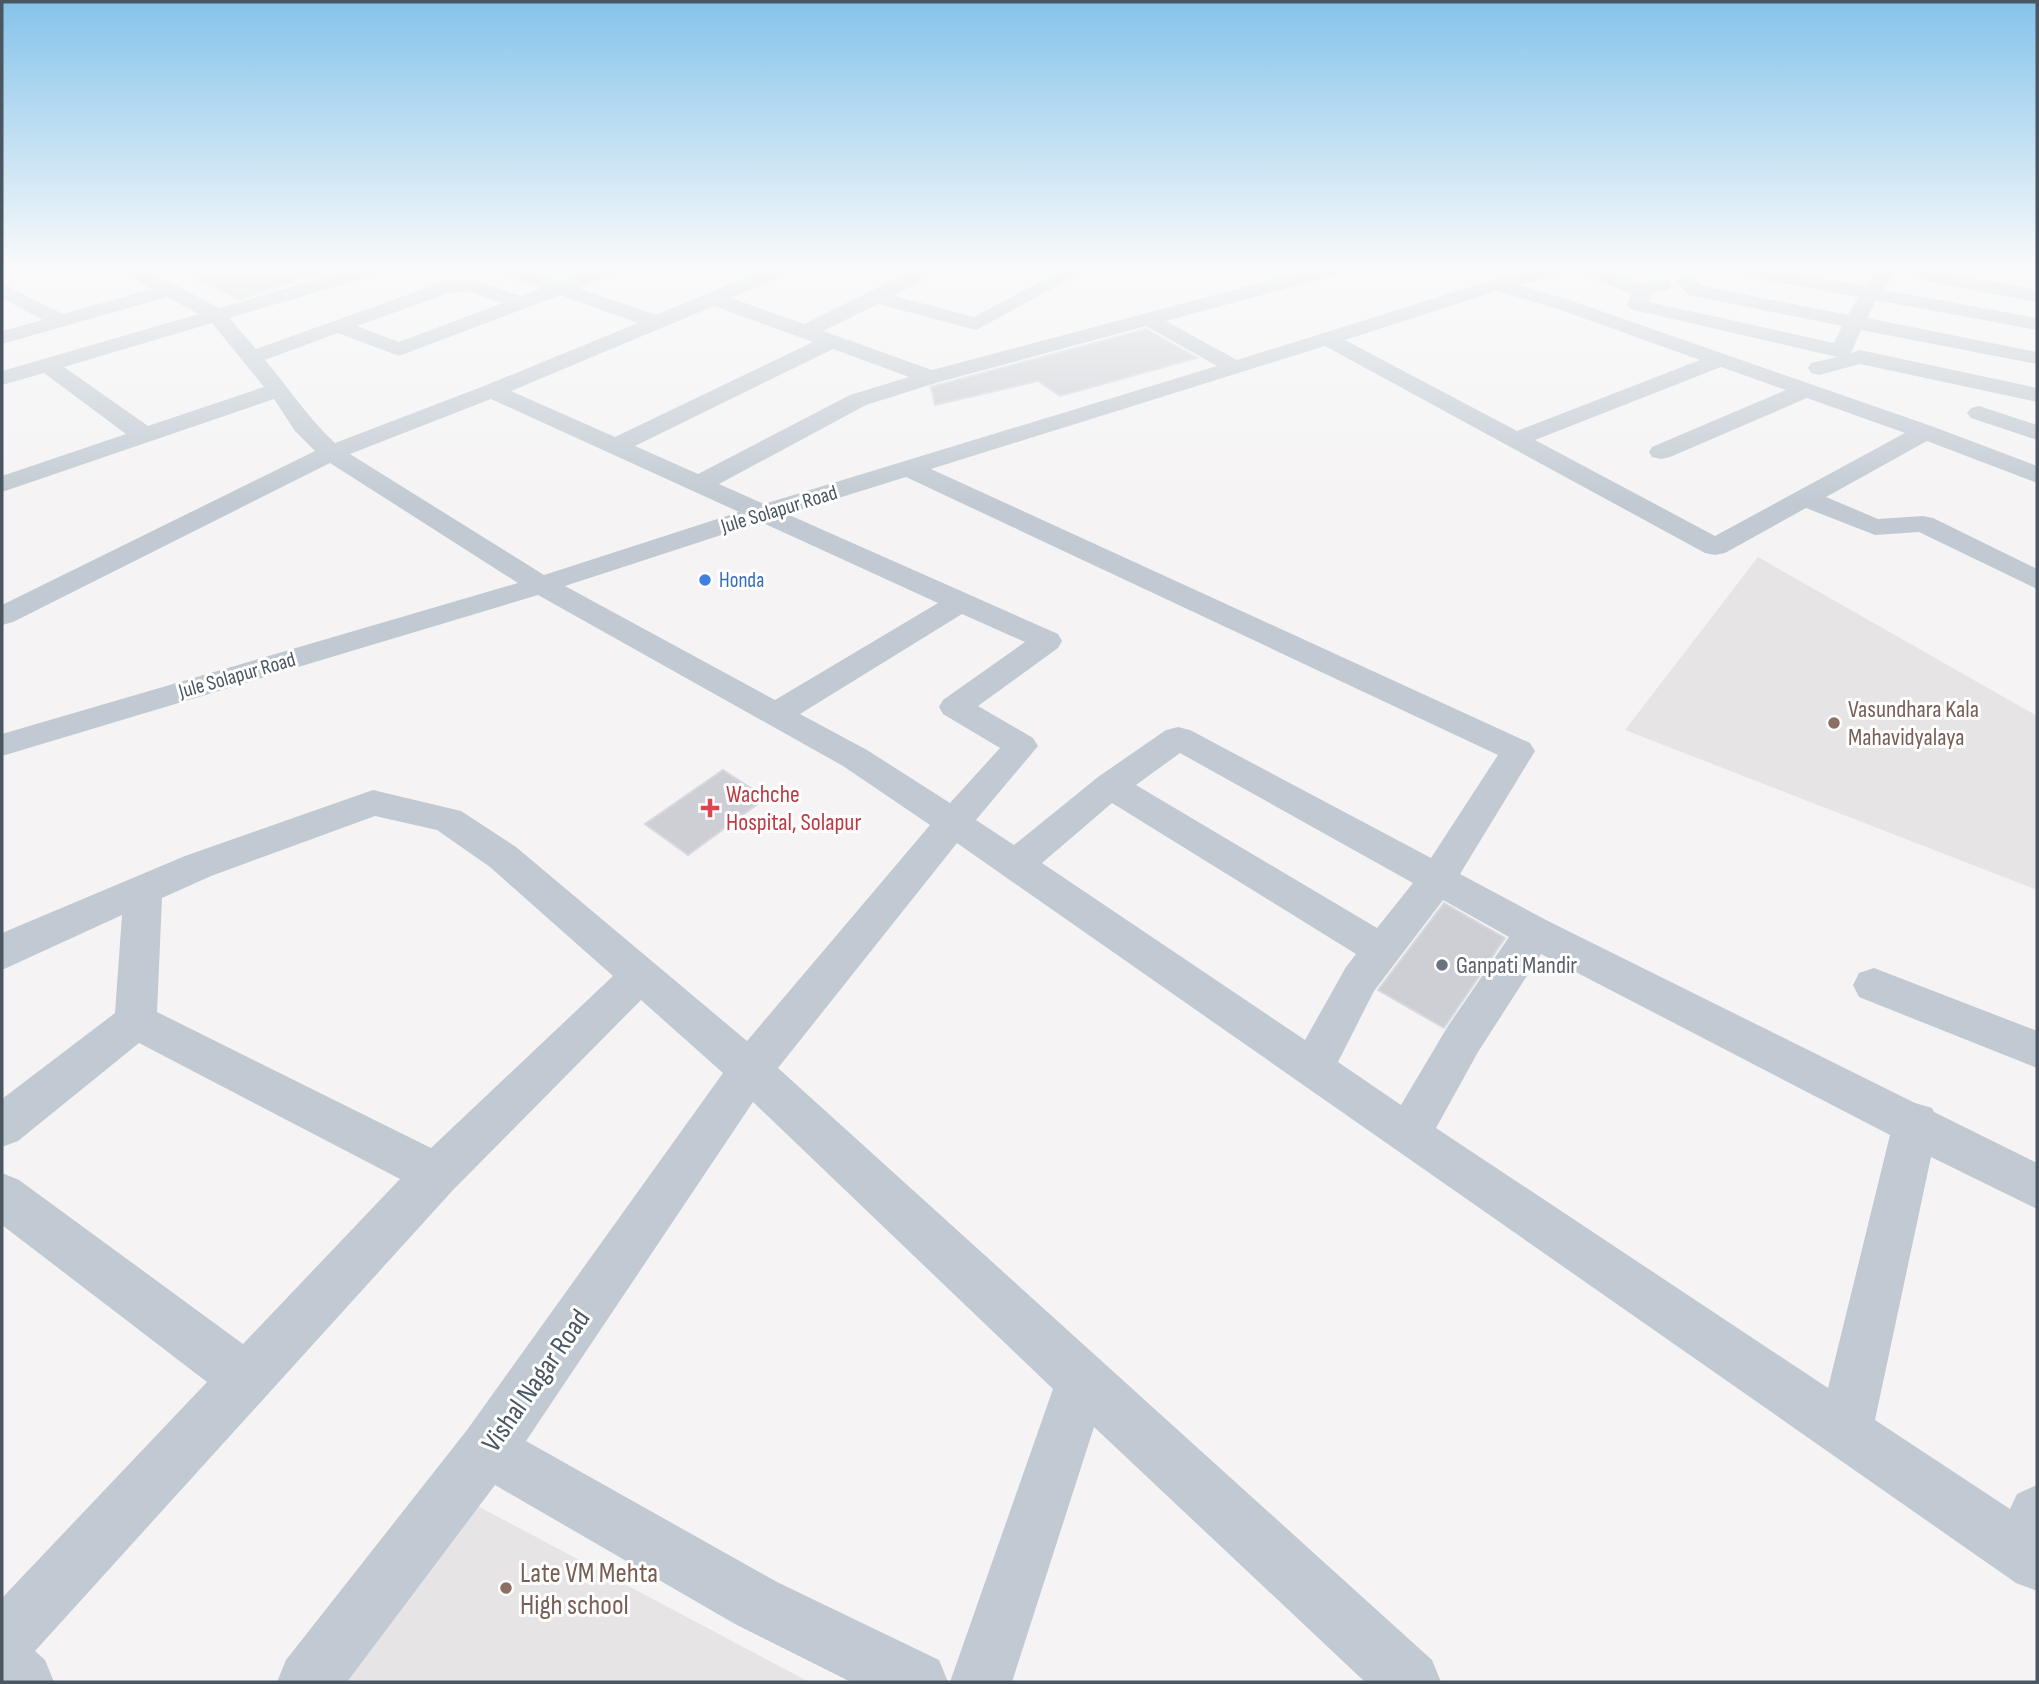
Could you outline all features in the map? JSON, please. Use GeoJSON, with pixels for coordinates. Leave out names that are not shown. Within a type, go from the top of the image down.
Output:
{"type":"FeatureCollection","features":[{"type":"Feature","properties":{"kind":"street"},"geometry":{"type":"LineString","coordinates":[[2,378],[104,348]]}},
{"type":"Feature","properties":{"kind":"street"},"geometry":{"type":"LineString","coordinates":[[242,348],[278,390],[303,426],[331,453],[541,585],[855,758],[951,824],[1016,864],[1312,1069],[1845,1431],[2035,1545]]}},
{"type":"Feature","properties":{"kind":"street"},"geometry":{"type":"LineString","coordinates":[[250,358],[279,348]]}},
{"type":"Feature","properties":{"kind":"street"},"geometry":{"type":"LineString","coordinates":[[2,616],[331,453],[598,348]]}},
{"type":"Feature","properties":{"kind":"street"},"geometry":{"type":"LineString","coordinates":[[617,446],[819,348]]}},
{"type":"Feature","properties":{"kind":"street"},"geometry":{"type":"LineString","coordinates":[[850,348],[931,377]]}},
{"type":"Feature","properties":{"kind":"street"},"geometry":{"type":"LineString","coordinates":[[699,484],[858,400],[1041,348]]}},
{"type":"Feature","properties":{"kind":"street"},"geometry":{"type":"LineString","coordinates":[[1199,348],[1236,368]]}},
{"type":"Feature","properties":{"kind":"street","name":"Jule Solapur Road"},"geometry":{"type":"LineString","coordinates":[[2,745],[541,585],[762,513],[1301,348]]}},
{"type":"Feature","properties":{"kind":"street"},"geometry":{"type":"LineString","coordinates":[[1344,348],[1715,547],[1925,432]]}},
{"type":"Feature","properties":{"kind":"street"},"geometry":{"type":"LineString","coordinates":[[1683,348],[2033,470]]}},
{"type":"Feature","properties":{"kind":"street"},"geometry":{"type":"LineString","coordinates":[[1826,348],[1841,351],[1842,348]]}},
{"type":"Feature","properties":{"kind":"street"},"geometry":{"type":"LineString","coordinates":[[1985,348],[2037,358]]}},
{"type":"Feature","properties":{"kind":"street"},"geometry":{"type":"LineString","coordinates":[[1514,440],[1726,363],[1828,368],[1860,357],[2037,395]]}},
{"type":"Feature","properties":{"kind":"street"},"geometry":{"type":"LineString","coordinates":[[47,365],[145,435]]}},
{"type":"Feature","properties":{"kind":"street"},"geometry":{"type":"LineString","coordinates":[[2,460],[12,481],[278,390]]}},
{"type":"Feature","properties":{"kind":"street"},"geometry":{"type":"LineString","coordinates":[[492,391],[961,602]]}},
{"type":"Feature","properties":{"kind":"street"},"geometry":{"type":"LineString","coordinates":[[1661,452],[1804,391]]}},
{"type":"Feature","properties":{"kind":"street"},"geometry":{"type":"LineString","coordinates":[[1979,413],[2037,433]]}},
{"type":"Feature","properties":{"kind":"street"},"geometry":{"type":"LineString","coordinates":[[909,469],[1518,751],[1436,881],[1360,979],[1312,1069]]}},
{"type":"Feature","properties":{"kind":"street"},"geometry":{"type":"LineString","coordinates":[[1805,498],[1875,527],[1923,524],[2037,580]]}},
{"type":"Feature","properties":{"kind":"street"},"geometry":{"type":"LineString","coordinates":[[776,714],[961,602]]}},
{"type":"Feature","properties":{"kind":"street","name":"Vishal Nagar Road"},"geometry":{"type":"LineString","coordinates":[[308,1682],[487,1450],[750,1070],[951,824],[1021,746],[954,707],[1047,640],[961,602]]}},
{"type":"Feature","properties":{"kind":"street"},"geometry":{"type":"LineString","coordinates":[[1016,864],[1110,786],[1178,738],[1436,881],[2037,1187]]}},
{"type":"Feature","properties":{"kind":"street"},"geometry":{"type":"LineString","coordinates":[[1110,786],[1382,951]]}},
{"type":"Feature","properties":{"kind":"street"},"geometry":{"type":"LineString","coordinates":[[2,954],[12,946],[198,866],[373,803],[448,820],[503,857],[750,1070],[1082,1381],[1410,1682]]}},
{"type":"Feature","properties":{"kind":"street"},"geometry":{"type":"LineString","coordinates":[[2,1126],[136,1021],[143,890]]}},
{"type":"Feature","properties":{"kind":"street"},"geometry":{"type":"LineString","coordinates":[[1409,1134],[1463,1039],[1534,932]]}},
{"type":"Feature","properties":{"kind":"street"},"geometry":{"type":"LineString","coordinates":[[2,1642],[436,1174],[640,975]]}},
{"type":"Feature","properties":{"kind":"street"},"geometry":{"type":"LineString","coordinates":[[1874,985],[2037,1050]]}},
{"type":"Feature","properties":{"kind":"street"},"geometry":{"type":"LineString","coordinates":[[136,1021],[436,1174]]}},
{"type":"Feature","properties":{"kind":"street"},"geometry":{"type":"LineString","coordinates":[[1845,1431],[1916,1124]]}},
{"type":"Feature","properties":{"kind":"street"},"geometry":{"type":"LineString","coordinates":[[2,1196],[247,1379]]}},
{"type":"Feature","properties":{"kind":"street"},"geometry":{"type":"LineString","coordinates":[[981,1682],[1082,1381]]}},
{"type":"Feature","properties":{"kind":"street"},"geometry":{"type":"LineString","coordinates":[[487,1450],[756,1603],[917,1682]]}},
{"type":"Feature","properties":{"kind":"street"},"geometry":{"type":"LineString","coordinates":[[2,1662],[23,1682]]}},
{"type":"Feature","properties":{"kind":"shaded area","name":"Vasundhara Kala Mahavidyalaya"},"geometry":{"type":"Polygon","coordinates":[[[1758,557],[2037,716],[2037,890],[1625,730],[1758,557]]]}},
{"type":"Feature","properties":{"kind":"shaded area","name":"Late VM Mehta High school"},"geometry":{"type":"Polygon","coordinates":[[[453,1493],[809,1682],[307,1682],[453,1493]]]}},
{"type":"Feature","properties":{"kind":"building"},"geometry":{"type":"Polygon","coordinates":[[[1077,348],[1179,348],[1197,358],[1060,396],[1038,381],[935,405],[931,387],[1077,348]]]}},
{"type":"Feature","properties":{"kind":"building"},"geometry":{"type":"Polygon","coordinates":[[[723,770],[766,798],[688,855],[645,824],[723,770]]]}},
{"type":"Feature","properties":{"kind":"building"},"geometry":{"type":"Polygon","coordinates":[[[1444,903],[1505,938],[1444,1028],[1378,990],[1444,903]]]}},
{"type":"Feature","properties":{"kind":"place","name":"Honda"},"geometry":{"type":"Point","coordinates":[705,580]}},
{"type":"Feature","properties":{"kind":"place","name":"Vasundhara Kala Mahavidyalaya"},"geometry":{"type":"Point","coordinates":[1834,723]}},
{"type":"Feature","properties":{"kind":"place","name":"Wachche Hospital, Solapur"},"geometry":{"type":"Point","coordinates":[710,808]}},
{"type":"Feature","properties":{"kind":"place","name":"Ganpati Mandir"},"geometry":{"type":"Point","coordinates":[1442,965]}},
{"type":"Feature","properties":{"kind":"place","name":"Late VM Mehta High school"},"geometry":{"type":"Point","coordinates":[506,1588]}}]}
